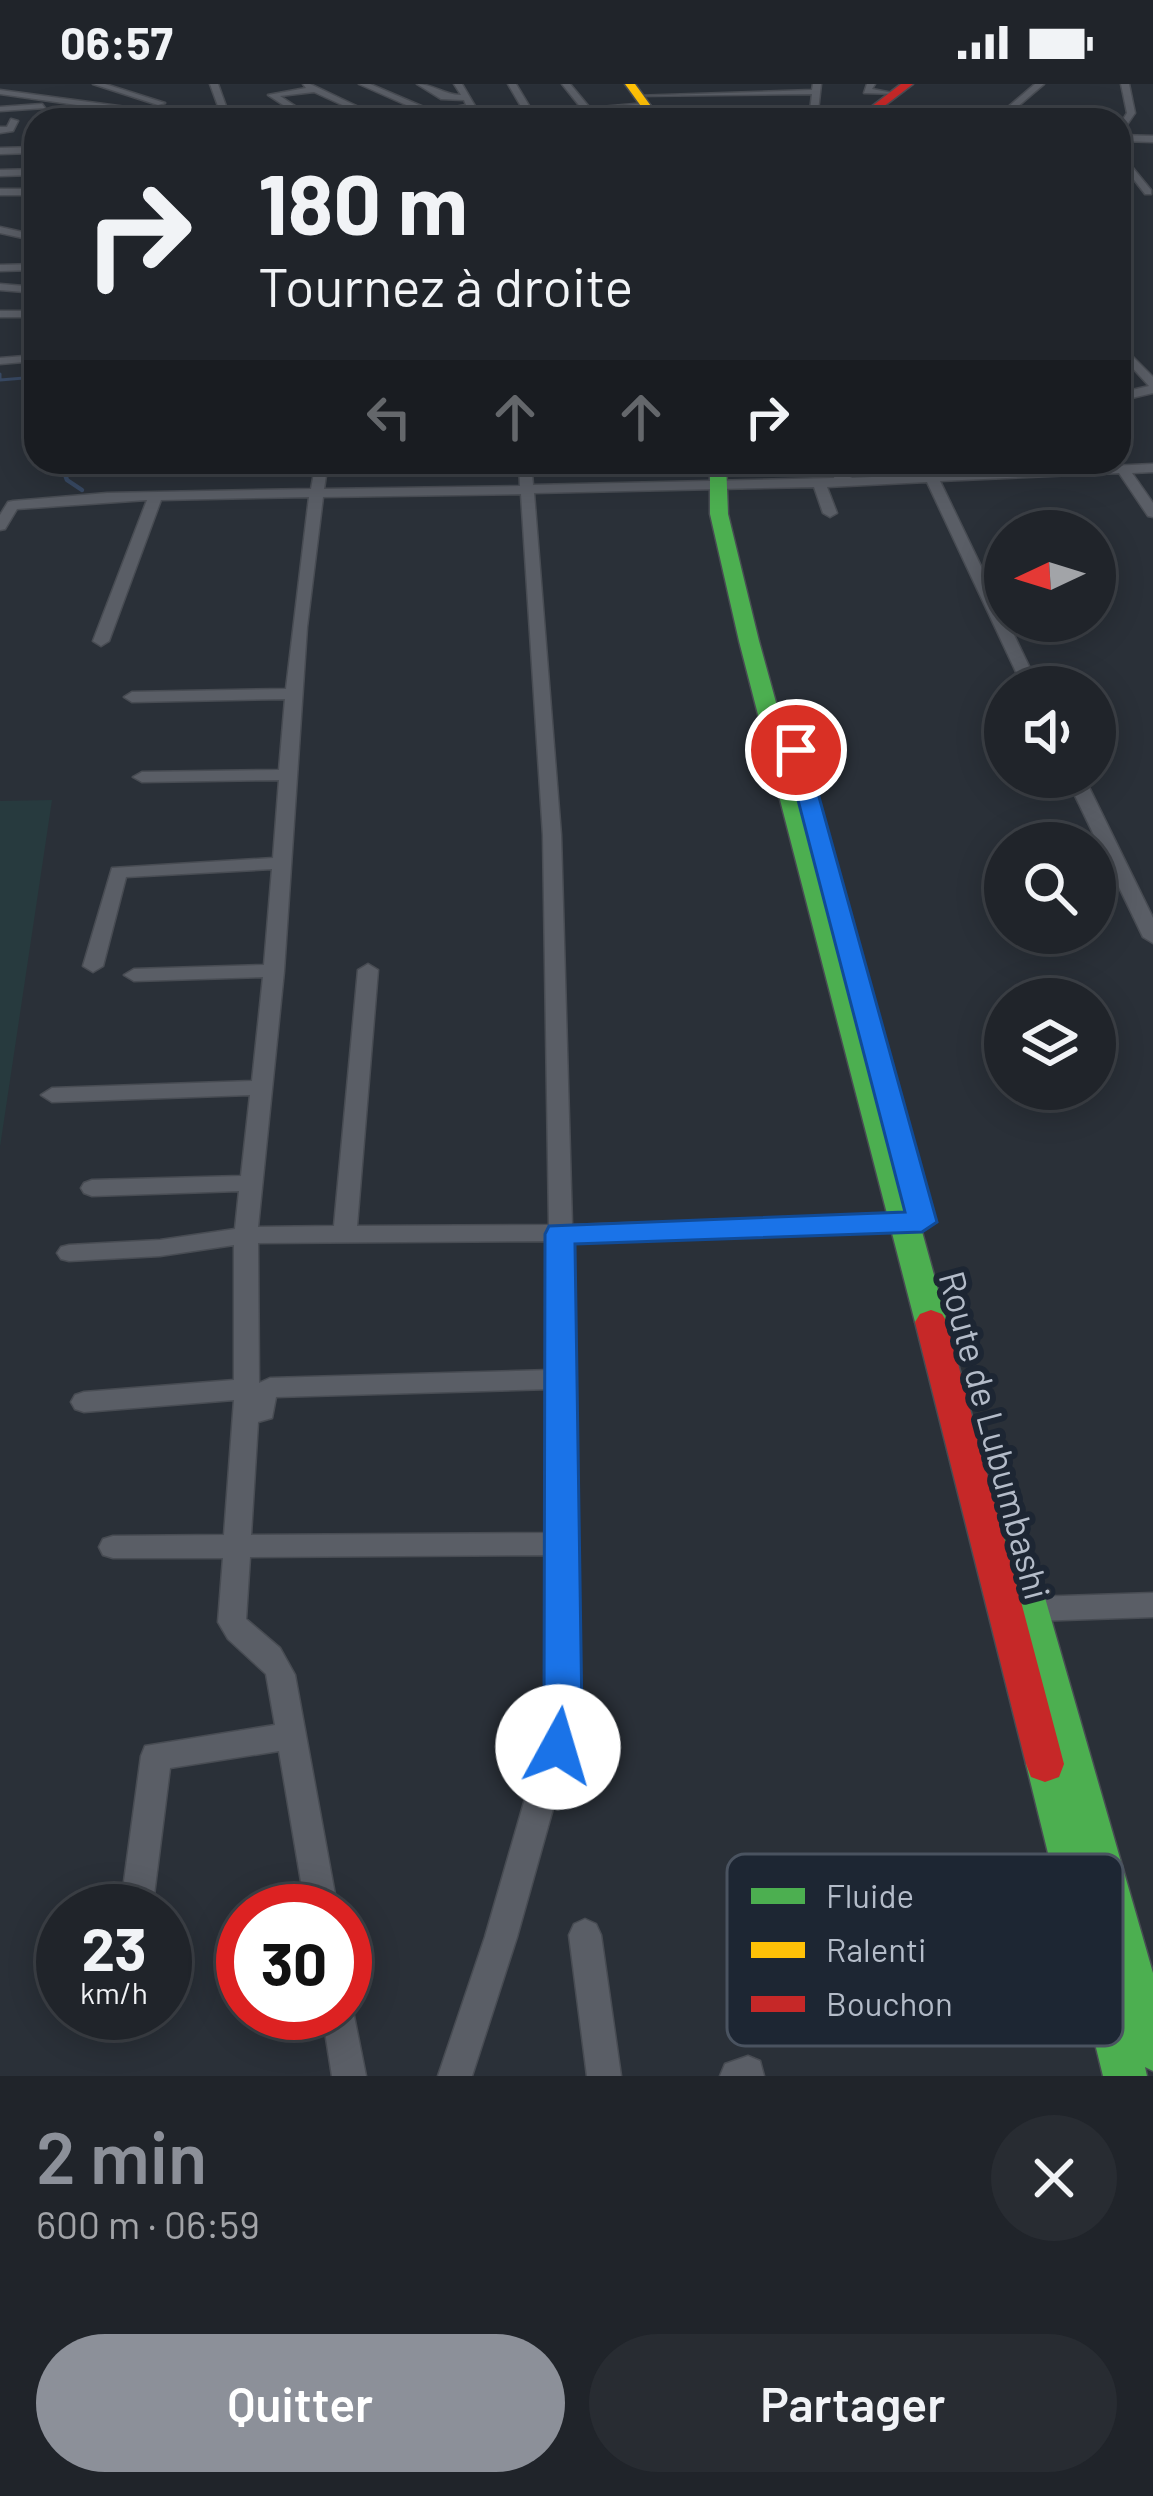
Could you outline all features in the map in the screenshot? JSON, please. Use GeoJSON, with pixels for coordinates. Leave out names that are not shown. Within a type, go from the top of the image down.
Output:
{"type":"FeatureCollection","features":[{"type":"Feature","properties":{"kind":"highway","name":"Route de Lubumbashi"},"geometry":{"type":"LineString","coordinates":[[722,474],[1070,1854]]}},
{"type":"Feature","properties":{"kind":"highway","name":"Route de Lubumbashi"},"geometry":{"type":"LineString","coordinates":[[913,1222],[1033,1609],[1100,1854]]}},
{"type":"Feature","properties":{"kind":"highway","name":"Route de Lubumbashi"},"geometry":{"type":"LineString","coordinates":[[1123,1939],[1153,2049]]}},
{"type":"Feature","properties":{"kind":"highway","name":"Route de Lubumbashi"},"geometry":{"type":"LineString","coordinates":[[1118,2046],[1125,2076]]}},
{"type":"Feature","properties":{"kind":"street"},"geometry":{"type":"LineString","coordinates":[[90,108],[95,84],[182,108]]}},
{"type":"Feature","properties":{"kind":"street"},"geometry":{"type":"LineString","coordinates":[[304,84],[356,108]]}},
{"type":"Feature","properties":{"kind":"street"},"geometry":{"type":"LineString","coordinates":[[363,84],[422,108]]}},
{"type":"Feature","properties":{"kind":"street"},"geometry":{"type":"LineString","coordinates":[[421,84],[444,97],[465,98]]}},
{"type":"Feature","properties":{"kind":"street"},"geometry":{"type":"LineString","coordinates":[[458,84],[471,106],[460,108]]}},
{"type":"Feature","properties":{"kind":"street"},"geometry":{"type":"LineString","coordinates":[[566,84],[585,108]]}},
{"type":"Feature","properties":{"kind":"street"},"geometry":{"type":"LineString","coordinates":[[1011,108],[1040,84]]}},
{"type":"Feature","properties":{"kind":"street"},"geometry":{"type":"LineString","coordinates":[[152,88],[161,97],[157,101]]}},
{"type":"Feature","properties":{"kind":"street"},"geometry":{"type":"LineString","coordinates":[[599,108],[719,89],[817,88]]}},
{"type":"Feature","properties":{"kind":"street"},"geometry":{"type":"LineString","coordinates":[[0,94],[28,89],[78,103]]}},
{"type":"Feature","properties":{"kind":"street"},"geometry":{"type":"LineString","coordinates":[[293,108],[272,95],[315,89]]}},
{"type":"Feature","properties":{"kind":"street"},"geometry":{"type":"LineString","coordinates":[[719,89],[724,106]]}},
{"type":"Feature","properties":{"kind":"street"},"geometry":{"type":"LineString","coordinates":[[0,109],[78,103],[118,108]]}},
{"type":"Feature","properties":{"kind":"street"},"geometry":{"type":"LineString","coordinates":[[1131,170],[1148,192]]}},
{"type":"Feature","properties":{"kind":"street"},"geometry":{"type":"LineString","coordinates":[[1131,360],[1153,386]]}},
{"type":"Feature","properties":{"kind":"street"},"geometry":{"type":"LineString","coordinates":[[318,1884],[293,1736],[272,1653],[236,1630],[232,1622],[241,1546],[247,1402],[246,1235],[257,1088],[274,971],[295,694],[320,474]]}},
{"type":"Feature","properties":{"kind":"street"},"geometry":{"type":"LineString","coordinates":[[455,2076],[558,1747],[563,1716],[564,1379],[552,835],[525,474]]}},
{"type":"Feature","properties":{"kind":"street"},"geometry":{"type":"LineString","coordinates":[[0,526],[7,505],[526,488],[722,474],[824,483],[1042,474]]}},
{"type":"Feature","properties":{"kind":"street"},"geometry":{"type":"LineString","coordinates":[[824,483],[848,474]]}},
{"type":"Feature","properties":{"kind":"street"},"geometry":{"type":"LineString","coordinates":[[1126,474],[1153,513]]}},
{"type":"Feature","properties":{"kind":"street"},"geometry":{"type":"LineString","coordinates":[[932,478],[1021,666]]}},
{"type":"Feature","properties":{"kind":"street"},"geometry":{"type":"LineString","coordinates":[[824,483],[830,513]]}},
{"type":"Feature","properties":{"kind":"street"},"geometry":{"type":"LineString","coordinates":[[101,640],[155,498]]}},
{"type":"Feature","properties":{"kind":"street"},"geometry":{"type":"LineString","coordinates":[[132,697],[295,694]]}},
{"type":"Feature","properties":{"kind":"street"},"geometry":{"type":"LineString","coordinates":[[142,777],[289,775]]}},
{"type":"Feature","properties":{"kind":"street"},"geometry":{"type":"LineString","coordinates":[[1085,798],[1153,937]]}},
{"type":"Feature","properties":{"kind":"street"},"geometry":{"type":"LineString","coordinates":[[93,966],[118,872],[282,863]]}},
{"type":"Feature","properties":{"kind":"street"},"geometry":{"type":"LineString","coordinates":[[345,1232],[368,970]]}},
{"type":"Feature","properties":{"kind":"street"},"geometry":{"type":"LineString","coordinates":[[134,975],[274,971]]}},
{"type":"Feature","properties":{"kind":"street"},"geometry":{"type":"LineString","coordinates":[[52,1094],[257,1088]]}},
{"type":"Feature","properties":{"kind":"street"},"geometry":{"type":"LineString","coordinates":[[92,1188],[251,1184]]}},
{"type":"Feature","properties":{"kind":"street"},"geometry":{"type":"LineString","coordinates":[[69,1253],[213,1242],[246,1235],[560,1234],[913,1222]]}},
{"type":"Feature","properties":{"kind":"street"},"geometry":{"type":"LineString","coordinates":[[84,1402],[247,1402],[263,1411],[264,1393],[270,1388],[564,1379]]}},
{"type":"Feature","properties":{"kind":"street"},"geometry":{"type":"LineString","coordinates":[[113,1547],[563,1544]]}},
{"type":"Feature","properties":{"kind":"street"},"geometry":{"type":"LineString","coordinates":[[1033,1609],[1153,1605]]}},
{"type":"Feature","properties":{"kind":"street"},"geometry":{"type":"LineString","coordinates":[[139,1884],[156,1756],[293,1736]]}},
{"type":"Feature","properties":{"kind":"street"},"geometry":{"type":"LineString","coordinates":[[585,1935],[604,2076]]}},
{"type":"Feature","properties":{"kind":"street"},"geometry":{"type":"LineString","coordinates":[[343,2040],[349,2076]]}},
{"type":"Feature","properties":{"kind":"green space"},"geometry":{"type":"Polygon","coordinates":[[[52,800],[0,1147],[0,801],[52,800]]]}},
{"type":"Feature","properties":{"kind":"waterway"},"geometry":{"type":"LineString","coordinates":[[0,374],[0,380],[24,378]]}},
{"type":"Feature","properties":{"kind":"waterway"},"geometry":{"type":"LineString","coordinates":[[65,474],[82,490]]}},
{"type":"Feature","properties":{"kind":"traffic: fast"},"geometry":{"type":"LineString","coordinates":[[718,474],[719,514],[749,641],[931,1322]]}},
{"type":"Feature","properties":{"kind":"traffic: fast"},"geometry":{"type":"LineString","coordinates":[[1001,1504],[1099,1854]]}},
{"type":"Feature","properties":{"kind":"traffic: fast"},"geometry":{"type":"LineString","coordinates":[[1045,1764],[1068,1854]]}},
{"type":"Feature","properties":{"kind":"traffic: fast"},"geometry":{"type":"LineString","coordinates":[[1123,1941],[1153,2049]]}},
{"type":"Feature","properties":{"kind":"traffic: fast"},"geometry":{"type":"LineString","coordinates":[[1117,2046],[1125,2076]]}},
{"type":"Feature","properties":{"kind":"traffic: slow"},"geometry":{"type":"LineString","coordinates":[[630,84],[647,108]]}},
{"type":"Feature","properties":{"kind":"traffic: jam"},"geometry":{"type":"LineString","coordinates":[[875,108],[908,84]]}},
{"type":"Feature","properties":{"kind":"traffic: jam"},"geometry":{"type":"LineString","coordinates":[[931,1322],[1045,1764]]}},
{"type":"Feature","properties":{"kind":"route"},"geometry":{"type":"LineString","coordinates":[[558,1747],[565,1592],[560,1234],[922,1222],[796,750]]}}]}
